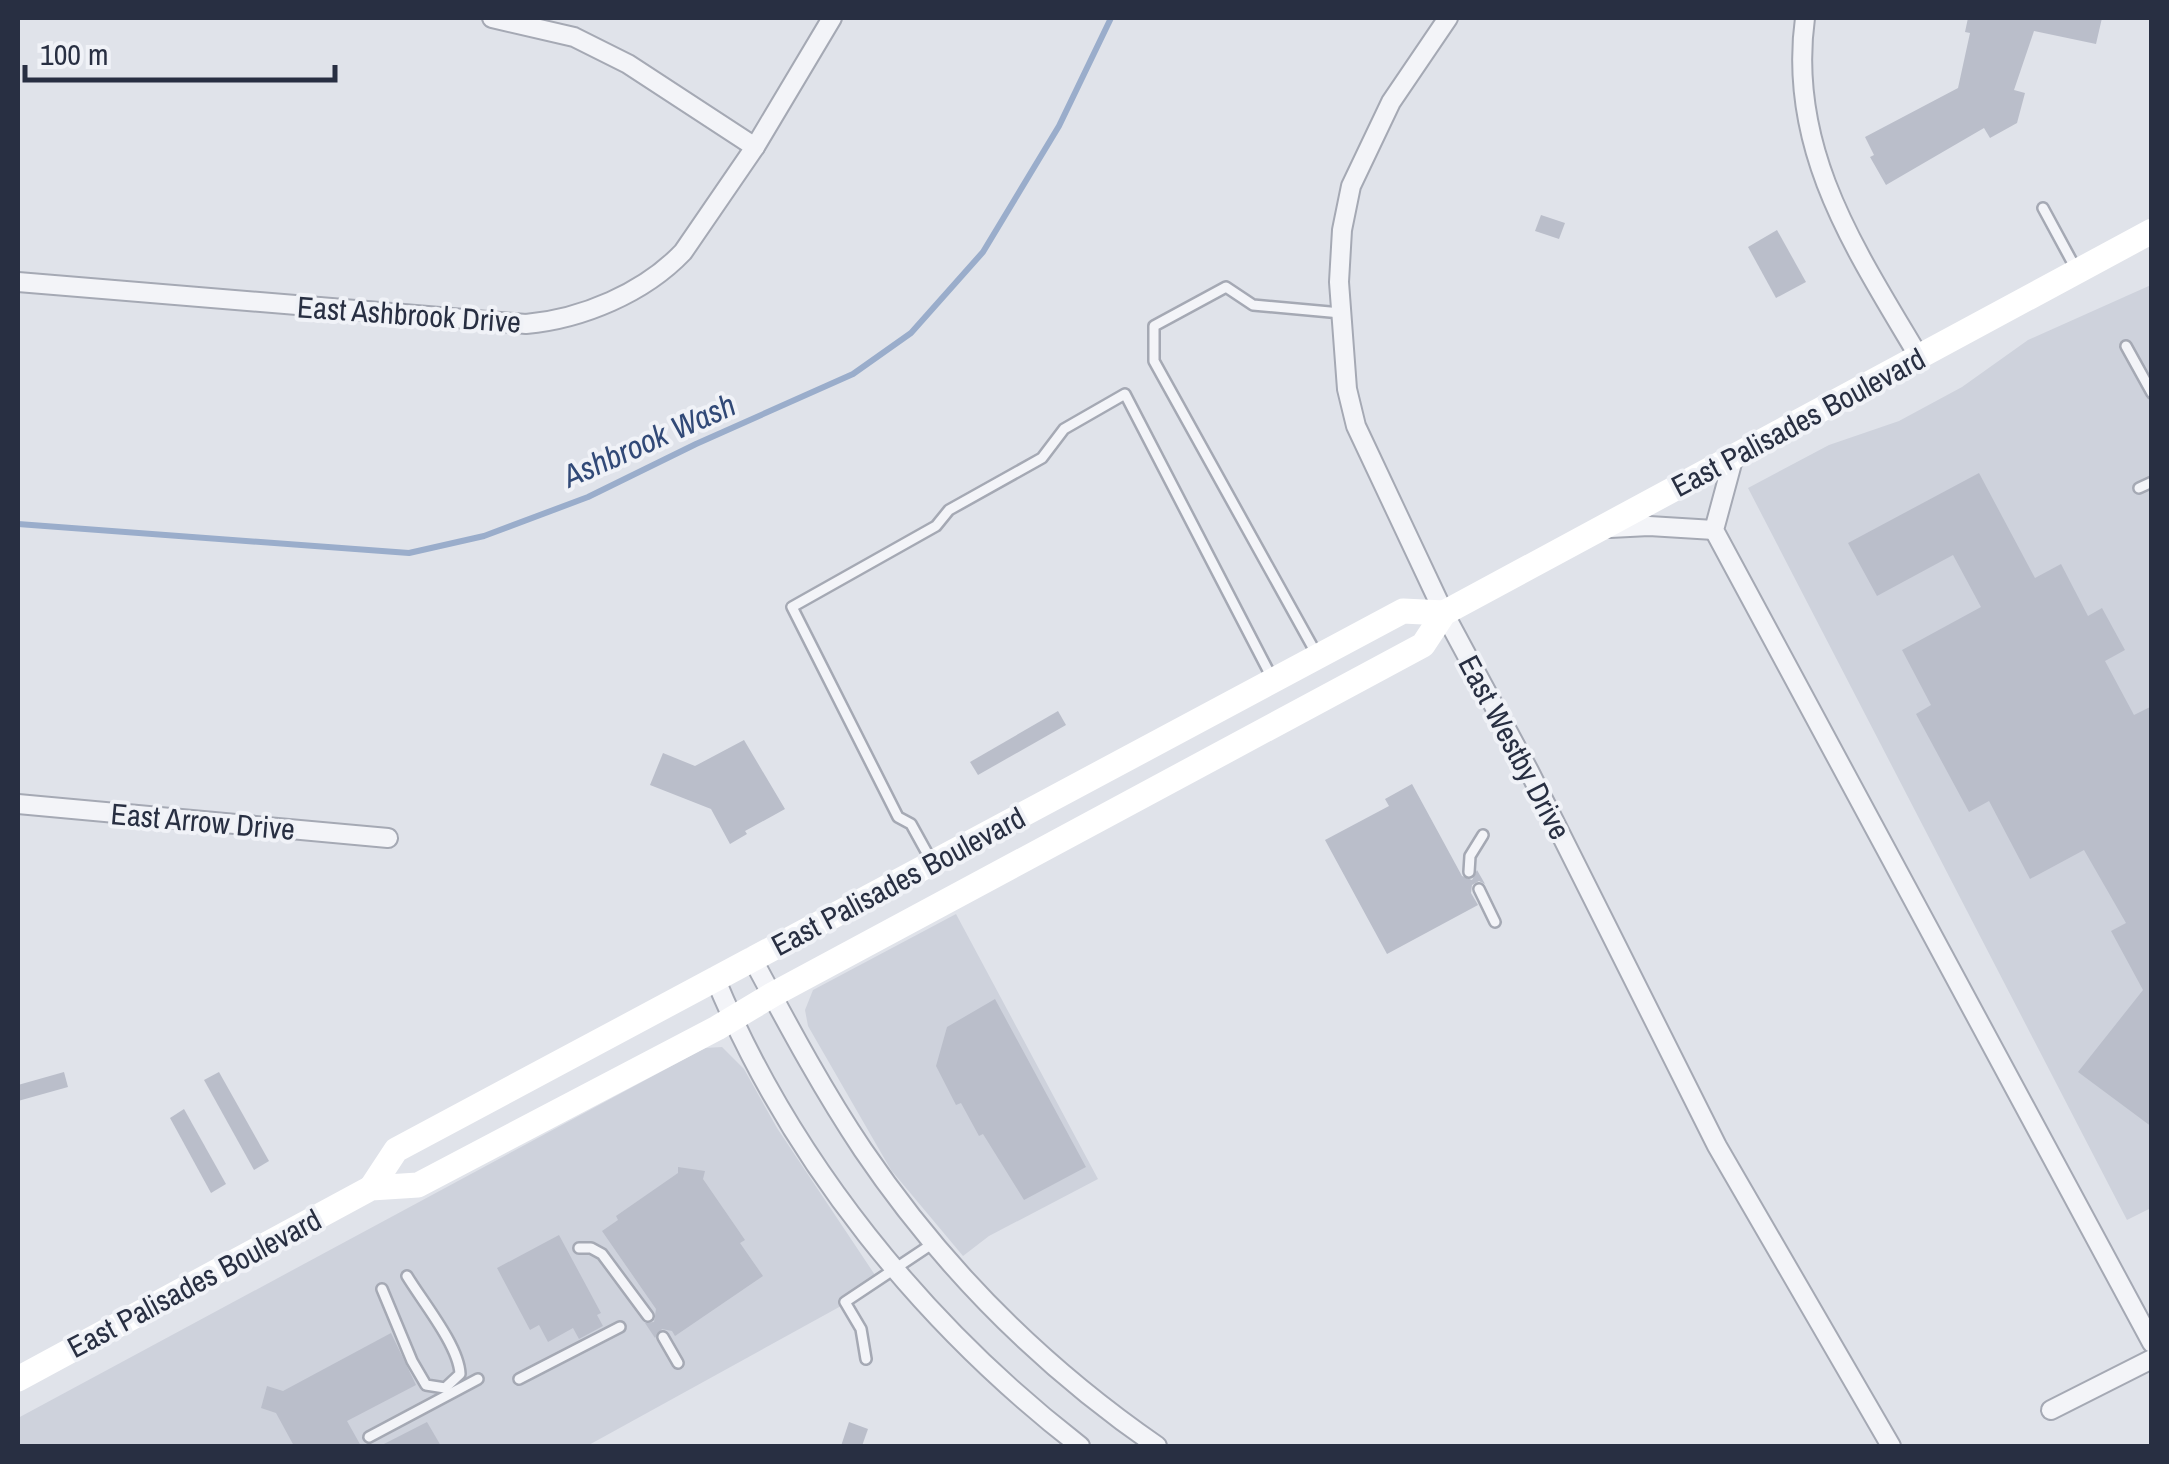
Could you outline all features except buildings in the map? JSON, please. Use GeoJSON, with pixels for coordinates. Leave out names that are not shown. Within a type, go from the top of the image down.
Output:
{"type":"FeatureCollection","features":[{"type":"Feature","properties":{"kind":"street"},"geometry":{"type":"LineString","coordinates":[[492,18],[574,37],[628,64],[755,147]]}},
{"type":"Feature","properties":{"kind":"street","name":"East Ashbrook Drive"},"geometry":{"type":"LineString","coordinates":[[18,282],[457,319],[554,322],[627,293],[670,266],[721,200],[832,18]]}},
{"type":"Feature","properties":{"kind":"street","name":"East Westby Drive"},"geometry":{"type":"LineString","coordinates":[[1448,18],[1391,102],[1351,186],[1342,230],[1341,312],[1347,389],[1356,426],[1444,613],[1560,832],[1717,1146],[1891,1446]]}},
{"type":"Feature","properties":{"kind":"street"},"geometry":{"type":"LineString","coordinates":[[1805,18],[1802,64],[1814,153],[1847,236],[1919,357]]}},
{"type":"Feature","properties":{"kind":"street","name":"East Palisades Boulevard"},"geometry":{"type":"LineString","coordinates":[[18,1379],[371,1188],[418,1185],[732,1019],[1422,645],[1444,613],[2152,231]]}},
{"type":"Feature","properties":{"kind":"street"},"geometry":{"type":"LineString","coordinates":[[1734,456],[1714,530],[2152,1343]]}},
{"type":"Feature","properties":{"kind":"street"},"geometry":{"type":"LineString","coordinates":[[1601,528],[1714,530]]}},
{"type":"Feature","properties":{"kind":"street","name":"East Palisades Boulevard"},"geometry":{"type":"LineString","coordinates":[[371,1188],[396,1150],[752,958],[1402,611],[1444,613]]}},
{"type":"Feature","properties":{"kind":"street","name":"East Arrow Drive"},"geometry":{"type":"LineString","coordinates":[[18,804],[388,838]]}},
{"type":"Feature","properties":{"kind":"street"},"geometry":{"type":"LineString","coordinates":[[752,958],[862,1148],[932,1244],[1024,1342],[1157,1446]]}},
{"type":"Feature","properties":{"kind":"street"},"geometry":{"type":"LineString","coordinates":[[715,978],[732,1019],[799,1136],[895,1271],[984,1363],[1080,1446]]}},
{"type":"Feature","properties":{"kind":"street"},"geometry":{"type":"LineString","coordinates":[[2051,1410],[2152,1358]]}},
{"type":"Feature","properties":{"kind":"lane"},"geometry":{"type":"LineString","coordinates":[[2044,208],[2078,271]]}},
{"type":"Feature","properties":{"kind":"lane"},"geometry":{"type":"LineString","coordinates":[[1318,656],[1154,362],[1154,326],[1226,286],[1254,305],[1341,312]]}},
{"type":"Feature","properties":{"kind":"lane"},"geometry":{"type":"LineString","coordinates":[[2126,346],[2152,393]]}},
{"type":"Feature","properties":{"kind":"lane"},"geometry":{"type":"LineString","coordinates":[[933,864],[911,824],[898,816],[792,607],[936,526],[949,510],[1042,458],[1064,429],[1125,394],[1274,681]]}},
{"type":"Feature","properties":{"kind":"lane"},"geometry":{"type":"LineString","coordinates":[[2139,488],[2152,482]]}},
{"type":"Feature","properties":{"kind":"lane"},"geometry":{"type":"LineString","coordinates":[[1469,872],[1470,856],[1483,836]]}},
{"type":"Feature","properties":{"kind":"lane"},"geometry":{"type":"LineString","coordinates":[[1479,889],[1495,922]]}},
{"type":"Feature","properties":{"kind":"lane"},"geometry":{"type":"LineString","coordinates":[[866,1359],[860,1329],[844,1302],[932,1244]]}},
{"type":"Feature","properties":{"kind":"lane"},"geometry":{"type":"LineString","coordinates":[[579,1248],[592,1248],[602,1254],[648,1316]]}},
{"type":"Feature","properties":{"kind":"lane"},"geometry":{"type":"LineString","coordinates":[[382,1290],[426,1385],[445,1388],[460,1374],[460,1367],[407,1276]]}},
{"type":"Feature","properties":{"kind":"lane"},"geometry":{"type":"LineString","coordinates":[[518,1379],[620,1327]]}},
{"type":"Feature","properties":{"kind":"lane"},"geometry":{"type":"LineString","coordinates":[[663,1338],[678,1363]]}},
{"type":"Feature","properties":{"kind":"lane"},"geometry":{"type":"LineString","coordinates":[[369,1437],[478,1380]]}},
{"type":"Feature","properties":{"kind":"shaded area"},"geometry":{"type":"Polygon","coordinates":[[[2151,285],[2151,1208],[2127,1220],[1748,488],[1829,445],[1899,421],[1962,387],[2028,340],[2151,285]]]}},
{"type":"Feature","properties":{"kind":"shaded area"},"geometry":{"type":"Polygon","coordinates":[[[956,914],[1098,1179],[989,1236],[963,1256],[891,1170],[808,1026],[805,1010],[813,990],[956,914]]]}},
{"type":"Feature","properties":{"kind":"shaded area"},"geometry":{"type":"Polygon","coordinates":[[[722,1047],[744,1069],[777,1128],[881,1284],[587,1446],[18,1446],[18,1418],[705,1048],[722,1047]]]}},
{"type":"Feature","properties":{"kind":"waterway","name":"Ashbrook Wash"},"geometry":{"type":"LineString","coordinates":[[18,524],[409,553],[484,536],[588,497],[853,374],[911,333],[983,252],[1059,126],[1111,18]]}}]}
